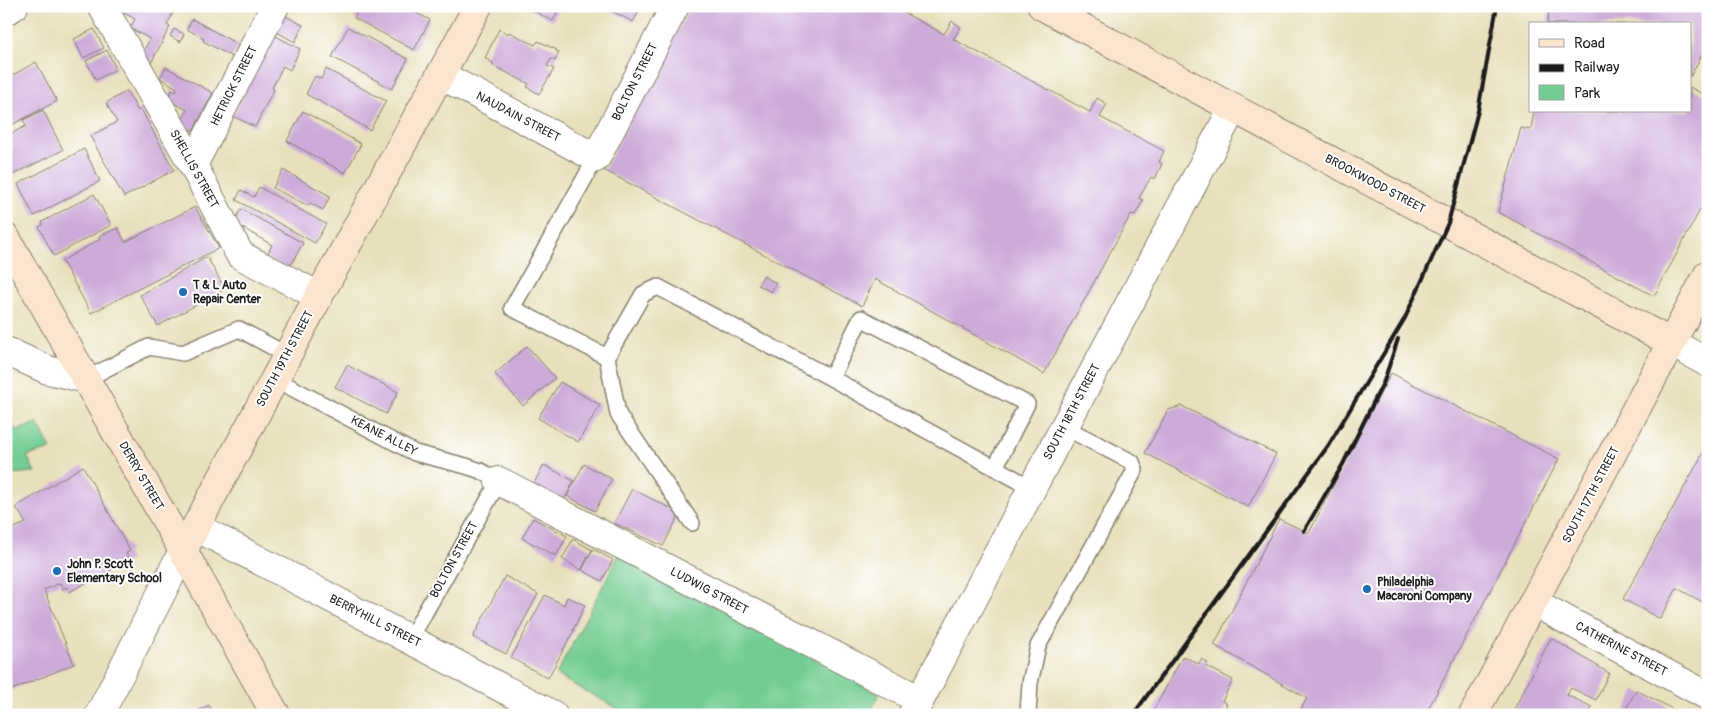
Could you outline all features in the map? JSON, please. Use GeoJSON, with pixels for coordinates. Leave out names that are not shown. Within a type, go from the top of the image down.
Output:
{"type":"FeatureCollection","features":[{"type":"Feature","properties":{"kind":"main road","name":"SOUTH 19TH STREET"},"geometry":{"type":"LineString","coordinates":[[190,538],[287,355],[478,6]]}},
{"type":"Feature","properties":{"kind":"main road","name":"BROOKWOOD STREET"},"geometry":{"type":"LineString","coordinates":[[1042,6],[1672,343]]}},
{"type":"Feature","properties":{"kind":"main road","name":"DERRY STREET"},"geometry":{"type":"LineString","coordinates":[[9,248],[86,379],[190,538],[276,715]]}},
{"type":"Feature","properties":{"kind":"main road","name":"SOUTH 17TH STREET"},"geometry":{"type":"LineString","coordinates":[[1473,715],[1708,274]]}},
{"type":"Feature","properties":{"kind":"street"},"geometry":{"type":"LineString","coordinates":[[6,10],[14,6]]}},
{"type":"Feature","properties":{"kind":"street","name":"SHELLIS STREET"},"geometry":{"type":"LineString","coordinates":[[102,6],[193,165],[240,256],[319,296]]}},
{"type":"Feature","properties":{"kind":"street","name":"HETRICK STREET"},"geometry":{"type":"LineString","coordinates":[[193,165],[275,6]]}},
{"type":"Feature","properties":{"kind":"street","name":"BOLTON STREET"},"geometry":{"type":"LineString","coordinates":[[596,158],[674,6]]}},
{"type":"Feature","properties":{"kind":"street","name":"NAUDAIN STREET"},"geometry":{"type":"LineString","coordinates":[[441,76],[596,158]]}},
{"type":"Feature","properties":{"kind":"street","name":"SOUTH 18TH STREET"},"geometry":{"type":"LineString","coordinates":[[916,707],[1233,108]]}},
{"type":"Feature","properties":{"kind":"street","name":"BROOKWOOD STREET"},"geometry":{"type":"LineString","coordinates":[[1672,343],[1708,363]]}},
{"type":"Feature","properties":{"kind":"street"},"geometry":{"type":"LineString","coordinates":[[6,351],[48,370],[86,379]]}},
{"type":"Feature","properties":{"kind":"street","name":"LUDWIG STREET"},"geometry":{"type":"LineString","coordinates":[[499,481],[916,707]]}},
{"type":"Feature","properties":{"kind":"street","name":"BERRYHILL STREET"},"geometry":{"type":"LineString","coordinates":[[190,538],[410,639],[554,715]]}},
{"type":"Feature","properties":{"kind":"street","name":"SOUTH 19TH STREET"},"geometry":{"type":"LineString","coordinates":[[99,715],[190,538]]}},
{"type":"Feature","properties":{"kind":"street","name":"CATHERINE STREET"},"geometry":{"type":"LineString","coordinates":[[1534,602],[1708,696]]}},
{"type":"Feature","properties":{"kind":"lane"},"geometry":{"type":"LineString","coordinates":[[596,158],[512,308],[606,358]]}},
{"type":"Feature","properties":{"kind":"lane"},"geometry":{"type":"LineString","coordinates":[[692,523],[618,414],[606,358],[643,294],[658,287],[831,378],[1032,488]]}},
{"type":"Feature","properties":{"kind":"lane"},"geometry":{"type":"LineString","coordinates":[[831,378],[861,318],[1027,404],[995,468]]}},
{"type":"Feature","properties":{"kind":"lane"},"geometry":{"type":"LineString","coordinates":[[86,379],[149,347],[184,353],[238,329],[287,355]]}},
{"type":"Feature","properties":{"kind":"lane","name":"KEANE ALLEY"},"geometry":{"type":"LineString","coordinates":[[275,379],[416,453],[481,471],[499,481]]}},
{"type":"Feature","properties":{"kind":"lane"},"geometry":{"type":"LineString","coordinates":[[1028,715],[1030,683],[1038,646],[1135,470],[1132,462],[1064,427]]}},
{"type":"Feature","properties":{"kind":"lane","name":"BOLTON STREET"},"geometry":{"type":"LineString","coordinates":[[410,639],[499,481]]}},
{"type":"Feature","properties":{"kind":"green space"},"geometry":{"type":"Polygon","coordinates":[[[6,411],[16,431],[37,423],[51,449],[27,456],[35,472],[9,474],[6,467],[6,411]]]}},
{"type":"Feature","properties":{"kind":"green space"},"geometry":{"type":"Polygon","coordinates":[[[620,553],[879,694],[869,715],[629,715],[556,675],[620,553]]]}},
{"type":"Feature","properties":{"kind":"building"},"geometry":{"type":"Polygon","coordinates":[[[111,6],[165,6],[174,11],[167,25],[170,27],[151,63],[140,57],[150,39],[130,28],[135,19],[111,6]]]}},
{"type":"Feature","properties":{"kind":"building"},"geometry":{"type":"Polygon","coordinates":[[[177,6],[189,6],[186,11],[177,6]]]}},
{"type":"Feature","properties":{"kind":"building"},"geometry":{"type":"Polygon","coordinates":[[[360,6],[403,6],[430,20],[414,50],[354,18],[360,6]]]}},
{"type":"Feature","properties":{"kind":"building"},"geometry":{"type":"Polygon","coordinates":[[[524,6],[560,6],[553,21],[524,6]]]}},
{"type":"Feature","properties":{"kind":"building"},"geometry":{"type":"Polygon","coordinates":[[[602,6],[642,6],[633,22],[602,6]]]}},
{"type":"Feature","properties":{"kind":"building"},"geometry":{"type":"Polygon","coordinates":[[[691,6],[891,6],[944,34],[952,21],[961,27],[953,39],[1090,112],[1097,98],[1107,104],[1100,117],[1164,151],[1159,162],[1162,164],[1155,179],[1151,177],[1139,198],[1143,200],[1135,215],[1131,214],[1044,374],[875,279],[862,306],[604,170],[691,6]]]}},
{"type":"Feature","properties":{"kind":"building"},"geometry":{"type":"Polygon","coordinates":[[[1550,6],[1708,6],[1708,44],[1692,73],[1692,22],[1547,22],[1550,6]]]}},
{"type":"Feature","properties":{"kind":"building"},"geometry":{"type":"Polygon","coordinates":[[[282,14],[303,25],[295,42],[273,30],[282,14]]]}},
{"type":"Feature","properties":{"kind":"building"},"geometry":{"type":"Polygon","coordinates":[[[192,19],[239,45],[232,57],[203,41],[204,39],[187,29],[192,19]]]}},
{"type":"Feature","properties":{"kind":"building"},"geometry":{"type":"Polygon","coordinates":[[[348,27],[408,59],[392,89],[332,57],[348,27]]]}},
{"type":"Feature","properties":{"kind":"building"},"geometry":{"type":"Polygon","coordinates":[[[94,29],[104,48],[83,58],[74,39],[94,29]]]}},
{"type":"Feature","properties":{"kind":"building"},"geometry":{"type":"Polygon","coordinates":[[[174,29],[184,34],[180,42],[170,36],[174,29]]]}},
{"type":"Feature","properties":{"kind":"building"},"geometry":{"type":"Polygon","coordinates":[[[499,29],[535,45],[538,41],[559,52],[555,61],[551,59],[547,66],[554,69],[539,94],[527,87],[529,84],[492,65],[493,63],[485,58],[499,29]]]}},
{"type":"Feature","properties":{"kind":"building"},"geometry":{"type":"Polygon","coordinates":[[[274,35],[300,49],[290,70],[283,66],[255,127],[233,116],[274,35]]]}},
{"type":"Feature","properties":{"kind":"building"},"geometry":{"type":"Polygon","coordinates":[[[107,50],[116,69],[96,80],[86,61],[107,50]]]}},
{"type":"Feature","properties":{"kind":"building"},"geometry":{"type":"Polygon","coordinates":[[[36,62],[57,101],[6,128],[6,79],[36,62]]]}},
{"type":"Feature","properties":{"kind":"building"},"geometry":{"type":"Polygon","coordinates":[[[166,67],[213,93],[193,131],[180,124],[187,110],[167,99],[172,90],[176,92],[177,88],[160,78],[166,67]]]}},
{"type":"Feature","properties":{"kind":"building"},"geometry":{"type":"Polygon","coordinates":[[[326,69],[386,101],[370,130],[306,94],[315,76],[321,79],[326,69]]]}},
{"type":"Feature","properties":{"kind":"building"},"geometry":{"type":"Polygon","coordinates":[[[1692,88],[1708,97],[1708,195],[1654,296],[1498,212],[1521,128],[1531,130],[1534,112],[1692,112],[1692,88]]]}},
{"type":"Feature","properties":{"kind":"building"},"geometry":{"type":"Polygon","coordinates":[[[127,91],[138,111],[141,109],[174,170],[124,197],[90,136],[117,122],[106,103],[127,91]]]}},
{"type":"Feature","properties":{"kind":"building"},"geometry":{"type":"Polygon","coordinates":[[[43,110],[63,150],[10,176],[6,169],[6,136],[26,126],[23,120],[43,110]]]}},
{"type":"Feature","properties":{"kind":"building"},"geometry":{"type":"Polygon","coordinates":[[[303,111],[361,144],[345,173],[287,141],[303,111]]]}},
{"type":"Feature","properties":{"kind":"building"},"geometry":{"type":"Polygon","coordinates":[[[84,149],[100,181],[34,216],[18,184],[84,149]]]}},
{"type":"Feature","properties":{"kind":"building"},"geometry":{"type":"Polygon","coordinates":[[[283,170],[330,196],[323,210],[310,203],[308,206],[273,188],[283,170]]]}},
{"type":"Feature","properties":{"kind":"building"},"geometry":{"type":"Polygon","coordinates":[[[259,187],[326,224],[315,243],[236,200],[241,190],[254,197],[259,187]]]}},
{"type":"Feature","properties":{"kind":"building"},"geometry":{"type":"Polygon","coordinates":[[[94,194],[111,225],[54,256],[39,227],[43,225],[42,222],[94,194]]]}},
{"type":"Feature","properties":{"kind":"building"},"geometry":{"type":"Polygon","coordinates":[[[195,207],[219,248],[91,313],[62,261],[100,239],[99,236],[118,228],[125,242],[195,207]]]}},
{"type":"Feature","properties":{"kind":"building"},"geometry":{"type":"Polygon","coordinates":[[[241,209],[303,243],[288,270],[266,257],[272,245],[234,223],[241,209]]]}},
{"type":"Feature","properties":{"kind":"building","name":"T & L Auto Repair Center"},"geometry":{"type":"Polygon","coordinates":[[[207,257],[225,289],[158,326],[140,295],[207,257]]]}},
{"type":"Feature","properties":{"kind":"building"},"geometry":{"type":"Polygon","coordinates":[[[763,276],[776,283],[771,292],[758,285],[763,276]]]}},
{"type":"Feature","properties":{"kind":"building"},"geometry":{"type":"Polygon","coordinates":[[[527,346],[555,378],[523,406],[495,374],[527,346]]]}},
{"type":"Feature","properties":{"kind":"building"},"geometry":{"type":"Polygon","coordinates":[[[347,365],[398,392],[386,414],[335,387],[347,365]]]}},
{"type":"Feature","properties":{"kind":"building","name":"Philadelphia Macaroni Company"},"geometry":{"type":"Polygon","coordinates":[[[1391,373],[1559,459],[1425,715],[1298,715],[1307,698],[1214,645],[1279,519],[1309,533],[1391,373]]]}},
{"type":"Feature","properties":{"kind":"building"},"geometry":{"type":"Polygon","coordinates":[[[560,382],[600,405],[578,442],[538,418],[560,382]]]}},
{"type":"Feature","properties":{"kind":"building"},"geometry":{"type":"Polygon","coordinates":[[[1182,406],[1276,454],[1248,507],[1145,453],[1168,410],[1182,406]]]}},
{"type":"Feature","properties":{"kind":"building"},"geometry":{"type":"Polygon","coordinates":[[[1708,444],[1708,605],[1677,588],[1660,619],[1623,599],[1708,444]]]}},
{"type":"Feature","properties":{"kind":"building"},"geometry":{"type":"Polygon","coordinates":[[[584,464],[612,479],[595,511],[567,496],[584,464]]]}},
{"type":"Feature","properties":{"kind":"building"},"geometry":{"type":"Polygon","coordinates":[[[544,465],[574,481],[563,502],[533,485],[544,465]]]}},
{"type":"Feature","properties":{"kind":"building","name":"John P. Scott Elementary School"},"geometry":{"type":"Polygon","coordinates":[[[83,466],[130,551],[126,553],[130,560],[69,592],[67,587],[63,589],[60,583],[44,590],[74,664],[9,691],[6,684],[6,510],[14,528],[26,523],[16,507],[83,466]]]}},
{"type":"Feature","properties":{"kind":"building"},"geometry":{"type":"Polygon","coordinates":[[[632,489],[680,513],[663,546],[614,523],[632,489]]]}},
{"type":"Feature","properties":{"kind":"building"},"geometry":{"type":"Polygon","coordinates":[[[533,518],[567,536],[556,556],[522,538],[533,518]]]}},
{"type":"Feature","properties":{"kind":"building"},"geometry":{"type":"Polygon","coordinates":[[[573,539],[592,550],[581,570],[562,559],[573,539]]]}},
{"type":"Feature","properties":{"kind":"building"},"geometry":{"type":"Polygon","coordinates":[[[593,549],[613,560],[602,581],[582,570],[593,549]]]}},
{"type":"Feature","properties":{"kind":"building"},"geometry":{"type":"Polygon","coordinates":[[[505,576],[538,594],[506,654],[473,637],[505,576]]]}},
{"type":"Feature","properties":{"kind":"building"},"geometry":{"type":"Polygon","coordinates":[[[545,595],[564,605],[567,597],[585,605],[548,678],[511,658],[545,595]]]}},
{"type":"Feature","properties":{"kind":"building"},"geometry":{"type":"Polygon","coordinates":[[[1551,638],[1609,673],[1596,700],[1571,688],[1567,695],[1592,707],[1589,715],[1511,715],[1551,638]]]}},
{"type":"Feature","properties":{"kind":"building"},"geometry":{"type":"Polygon","coordinates":[[[1183,656],[1199,664],[1201,659],[1208,663],[1206,666],[1233,680],[1222,701],[1227,704],[1221,715],[1151,715],[1183,656]]]}},
{"type":"Feature","properties":{"kind":"building"},"geometry":{"type":"Polygon","coordinates":[[[1636,690],[1665,705],[1682,715],[1623,715],[1636,690]]]}},
{"type":"Feature","properties":{"kind":"building"},"geometry":{"type":"Polygon","coordinates":[[[209,705],[214,715],[192,715],[209,705]]]}},
{"type":"Feature","properties":{"kind":"railway"},"geometry":{"type":"LineString","coordinates":[[1133,715],[1328,446],[1405,318],[1448,223],[1478,111],[1497,6]]}},
{"type":"Feature","properties":{"kind":"railway"},"geometry":{"type":"LineString","coordinates":[[1304,531],[1343,464],[1384,381],[1398,339]]}},
{"type":"Feature","properties":{"kind":"place","name":"T & L Auto Repair Center"},"geometry":{"type":"Point","coordinates":[183,292]}},
{"type":"Feature","properties":{"kind":"place","name":"John P. Scott Elementary School"},"geometry":{"type":"Point","coordinates":[57,571]}},
{"type":"Feature","properties":{"kind":"place","name":"Philadelphia Macaroni Company"},"geometry":{"type":"Point","coordinates":[1367,589]}}]}
